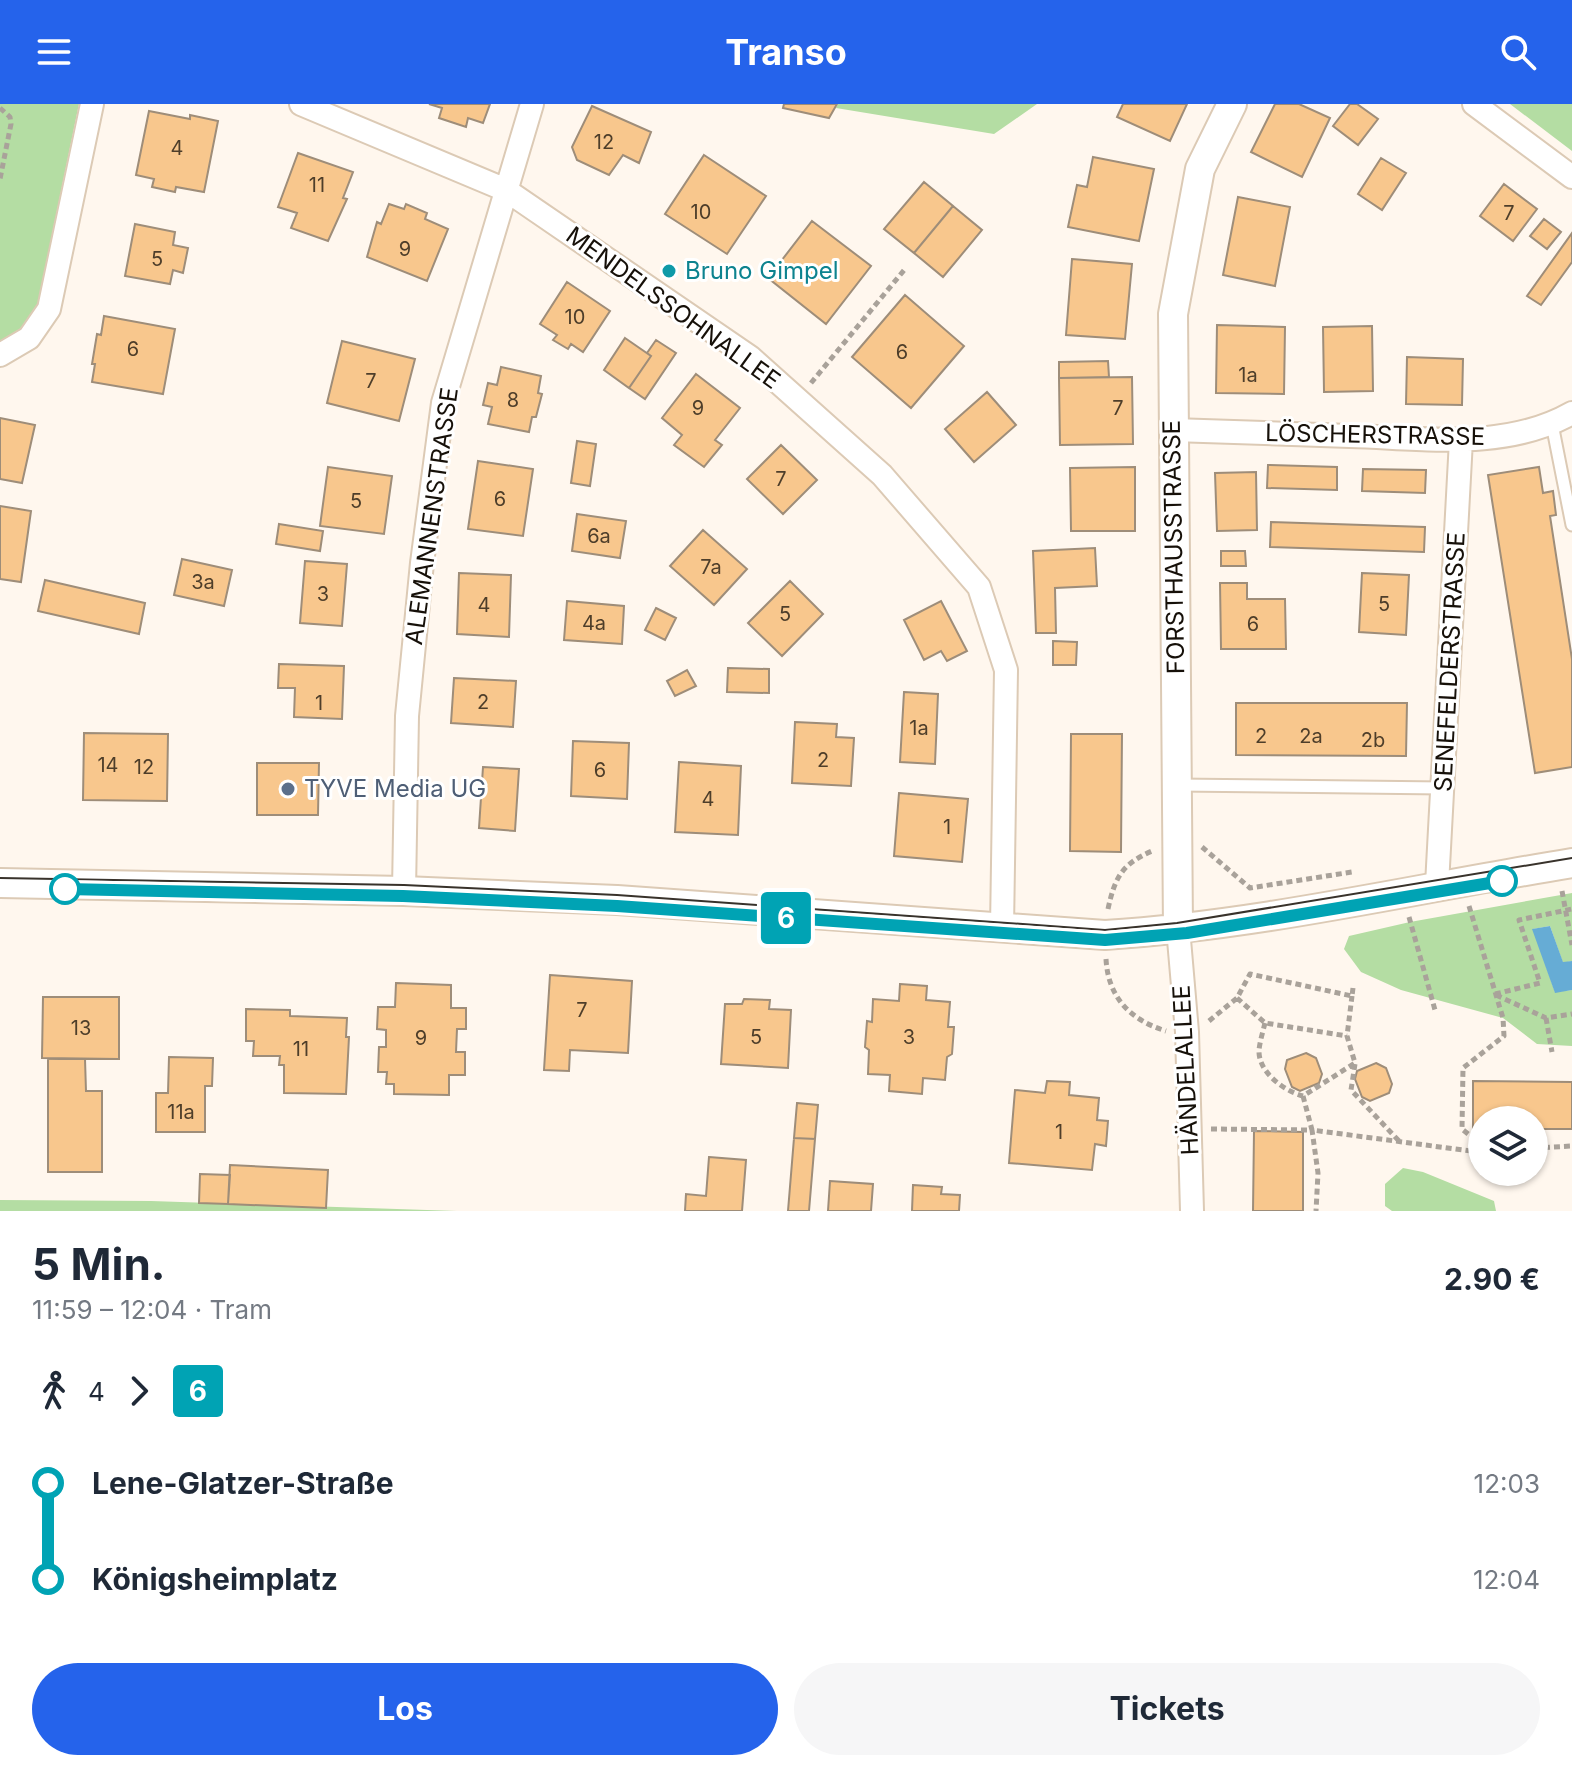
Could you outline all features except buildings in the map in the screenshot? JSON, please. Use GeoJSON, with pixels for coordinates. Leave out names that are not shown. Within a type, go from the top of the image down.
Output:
{"type":"FeatureCollection","features":[{"type":"Feature","properties":{"kind":"street"},"geometry":{"type":"LineString","coordinates":[[0,355],[29,338],[49,309],[92,104]]}},
{"type":"Feature","properties":{"kind":"street","name":"MENDELSSOHNALLEE"},"geometry":{"type":"LineString","coordinates":[[301,104],[506,190],[750,357],[882,475],[979,587],[1006,670],[1002,928]]}},
{"type":"Feature","properties":{"kind":"street","name":"ALEMANNENSTRASSE"},"geometry":{"type":"LineString","coordinates":[[404,891],[407,716],[422,563],[443,403],[532,104]]}},
{"type":"Feature","properties":{"kind":"street","name":"FORSTHAUSSTRASSE"},"geometry":{"type":"LineString","coordinates":[[1178,928],[1173,314],[1200,169],[1232,104]]}},
{"type":"Feature","properties":{"kind":"street"},"geometry":{"type":"LineString","coordinates":[[1474,104],[1572,177]]}},
{"type":"Feature","properties":{"kind":"street","name":"LÖSCHERSTRASSE"},"geometry":{"type":"LineString","coordinates":[[1173,430],[1461,440],[1512,436],[1562,418]]}},
{"type":"Feature","properties":{"kind":"street","name":"SENEFELDERSTRASSE"},"geometry":{"type":"LineString","coordinates":[[1437,885],[1461,440]]}},
{"type":"Feature","properties":{"kind":"street"},"geometry":{"type":"LineString","coordinates":[[0,883],[404,891],[617,900],[1105,935],[1178,928],[1572,863]]}},
{"type":"Feature","properties":{"kind":"street","name":"HÄNDELALLEE"},"geometry":{"type":"LineString","coordinates":[[1178,928],[1187,1032],[1192,1211]]}},
{"type":"Feature","properties":{"kind":"lane"},"geometry":{"type":"LineString","coordinates":[[1562,418],[1572,525]]}},
{"type":"Feature","properties":{"kind":"lane"},"geometry":{"type":"LineString","coordinates":[[1176,785],[1444,788]]}},
{"type":"Feature","properties":{"kind":"path"},"geometry":{"type":"LineString","coordinates":[[0,106],[10,117],[11,124],[0,179]]}},
{"type":"Feature","properties":{"kind":"path"},"geometry":{"type":"LineString","coordinates":[[813,380],[905,269]]}},
{"type":"Feature","properties":{"kind":"path"},"geometry":{"type":"LineString","coordinates":[[1562,890],[1569,909],[1572,945]]}},
{"type":"Feature","properties":{"kind":"path"},"geometry":{"type":"LineString","coordinates":[[1468,1134],[1462,1129],[1463,1068],[1504,1036],[1503,1018],[1469,905]]}},
{"type":"Feature","properties":{"kind":"path"},"geometry":{"type":"LineString","coordinates":[[1495,994],[1540,983],[1519,920],[1569,909]]}},
{"type":"Feature","properties":{"kind":"path"},"geometry":{"type":"LineString","coordinates":[[1408,916],[1435,1010]]}},
{"type":"Feature","properties":{"kind":"path"},"geometry":{"type":"LineString","coordinates":[[1495,994],[1546,1018],[1572,1014]]}},
{"type":"Feature","properties":{"kind":"path"},"geometry":{"type":"LineString","coordinates":[[1352,996],[1347,1036],[1355,1063],[1351,1090],[1399,1141]]}},
{"type":"Feature","properties":{"kind":"path"},"geometry":{"type":"LineString","coordinates":[[1237,998],[1265,1023],[1347,1036]]}},
{"type":"Feature","properties":{"kind":"path"},"geometry":{"type":"LineString","coordinates":[[1546,1018],[1552,1052]]}},
{"type":"Feature","properties":{"kind":"path"},"geometry":{"type":"LineString","coordinates":[[1265,1023],[1259,1053],[1269,1074],[1287,1091],[1303,1096],[1355,1063]]}},
{"type":"Feature","properties":{"kind":"path"},"geometry":{"type":"LineString","coordinates":[[1303,1096],[1318,1173],[1316,1211]]}},
{"type":"Feature","properties":{"kind":"path"},"geometry":{"type":"LineString","coordinates":[[1189,1129],[1312,1130],[1468,1150]]}},
{"type":"Feature","properties":{"kind":"path"},"geometry":{"type":"LineString","coordinates":[[1548,1147],[1572,1146]]}},
{"type":"Feature","properties":{"kind":"green space"},"geometry":{"type":"Polygon","coordinates":[[[0,104],[79,104],[38,303],[26,326],[0,341],[0,104]]]}},
{"type":"Feature","properties":{"kind":"green space"},"geometry":{"type":"Polygon","coordinates":[[[838,104],[1037,104],[994,134],[836,108],[838,104]]]}},
{"type":"Feature","properties":{"kind":"green space"},"geometry":{"type":"Polygon","coordinates":[[[1510,104],[1572,104],[1572,151],[1510,104]]]}},
{"type":"Feature","properties":{"kind":"green space"},"geometry":{"type":"Polygon","coordinates":[[[1572,893],[1572,961],[1563,963],[1550,926],[1533,929],[1555,992],[1572,990],[1572,1046],[1537,1044],[1503,1018],[1401,990],[1361,972],[1344,949],[1349,936],[1572,893]]]}},
{"type":"Feature","properties":{"kind":"green space"},"geometry":{"type":"Polygon","coordinates":[[[1403,1168],[1423,1172],[1494,1201],[1496,1211],[1392,1211],[1385,1206],[1385,1184],[1403,1168]]]}},
{"type":"Feature","properties":{"kind":"green space"},"geometry":{"type":"Polygon","coordinates":[[[0,1200],[151,1201],[457,1211],[0,1211],[0,1200]]]}},
{"type":"Feature","properties":{"kind":"water"},"geometry":{"type":"Polygon","coordinates":[[[1550,926],[1563,962],[1572,961],[1572,990],[1555,993],[1532,929],[1550,926]]]}},
{"type":"Feature","properties":{"kind":"tram line"},"geometry":{"type":"LineString","coordinates":[[0,878],[404,885],[617,895],[1105,930],[1177,923],[1572,858]]}},
{"type":"Feature","properties":{"kind":"tram line","name":"6"},"geometry":{"type":"LineString","coordinates":[[65,889],[403,896],[617,906],[1105,940],[1187,933],[1502,881]]}},
{"type":"Feature","properties":{"kind":"tram line"},"geometry":{"type":"LineString","coordinates":[[1297,916],[1368,904]]}},
{"type":"Feature","properties":{"kind":"place","name":"Bruno Gimpel"},"geometry":{"type":"Point","coordinates":[669,271]}},
{"type":"Feature","properties":{"kind":"place","name":"TYVE Media UG"},"geometry":{"type":"Point","coordinates":[288,789]}}]}
